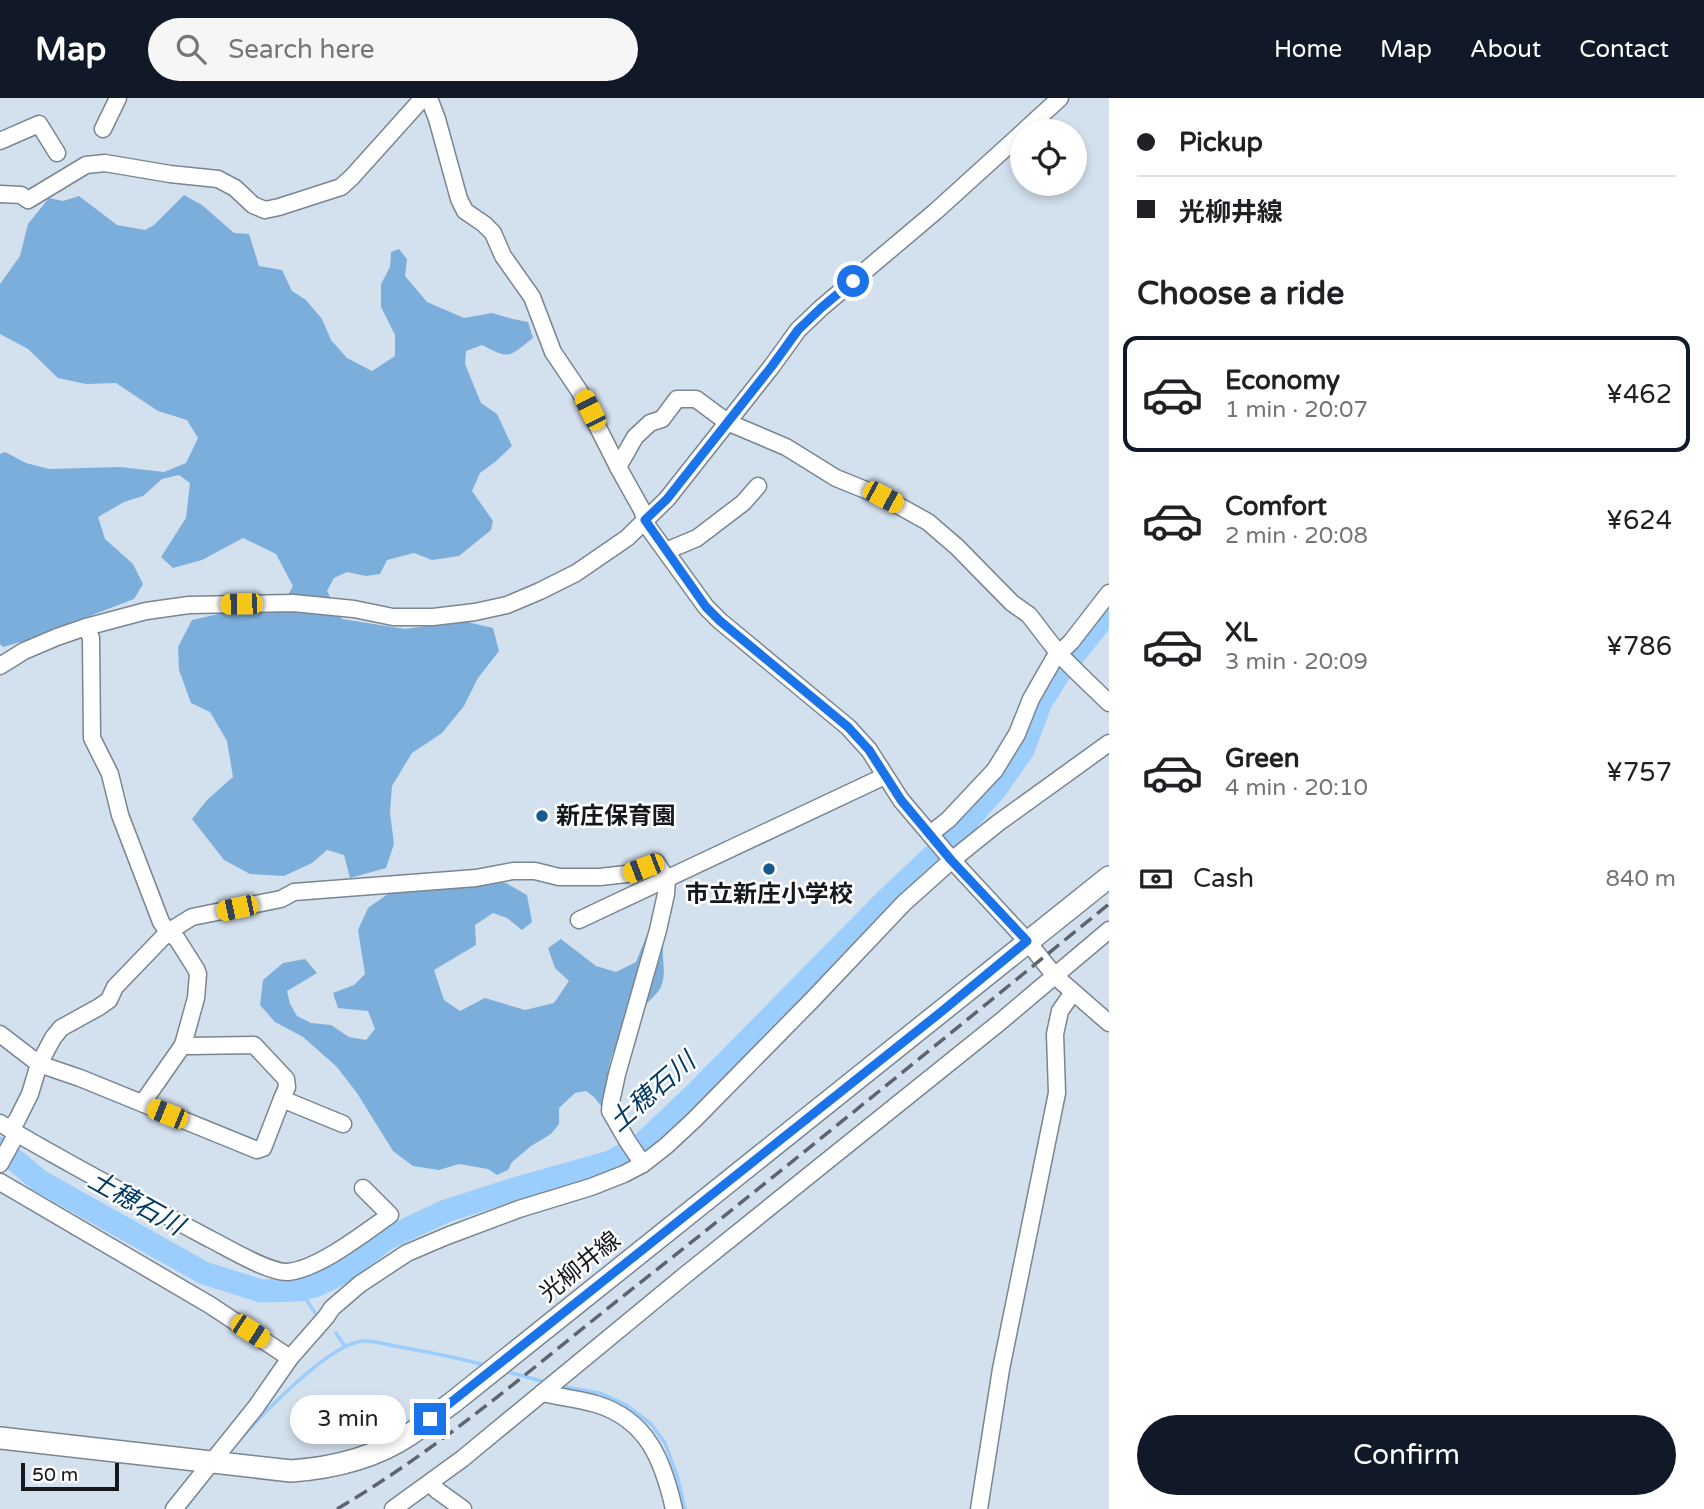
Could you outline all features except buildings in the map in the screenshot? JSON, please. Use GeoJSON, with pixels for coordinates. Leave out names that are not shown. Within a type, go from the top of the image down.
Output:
{"type":"FeatureCollection","features":[{"type":"Feature","properties":{"kind":"main road","name":"光柳井線"},"geometry":{"type":"LineString","coordinates":[[0,1438],[291,1471],[346,1464],[376,1453],[408,1436],[495,1368],[1109,877]]}},
{"type":"Feature","properties":{"kind":"street"},"geometry":{"type":"LineString","coordinates":[[103,129],[118,98]]}},
{"type":"Feature","properties":{"kind":"street"},"geometry":{"type":"LineString","coordinates":[[0,194],[21,195],[28,200],[86,165],[105,163],[218,179],[235,188],[253,205],[265,210],[279,207],[341,187],[423,98]]}},
{"type":"Feature","properties":{"kind":"street"},"geometry":{"type":"LineString","coordinates":[[429,98],[438,119],[459,199],[465,211],[493,233],[503,256],[532,297],[552,352],[580,392],[645,520],[706,607],[848,727],[869,750],[901,800],[950,859],[1027,941],[1055,976],[1109,1023]]}},
{"type":"Feature","properties":{"kind":"street"},"geometry":{"type":"LineString","coordinates":[[1037,119],[1060,98]]}},
{"type":"Feature","properties":{"kind":"street"},"geometry":{"type":"LineString","coordinates":[[0,141],[39,124],[57,153]]}},
{"type":"Feature","properties":{"kind":"street"},"geometry":{"type":"LineString","coordinates":[[0,666],[24,651],[86,627],[146,611],[189,605],[293,603],[354,609],[393,617],[433,617],[507,605],[540,591],[576,572],[626,538],[645,520],[667,499],[798,330],[1010,144]]}},
{"type":"Feature","properties":{"kind":"street"},"geometry":{"type":"LineString","coordinates":[[618,467],[635,437],[650,423],[662,419],[677,399],[696,399],[727,422],[786,447],[836,478],[883,497],[929,523],[957,547],[1012,603],[1029,615],[1060,654],[1109,703]]}},
{"type":"Feature","properties":{"kind":"street"},"geometry":{"type":"LineString","coordinates":[[666,551],[697,538],[743,503],[758,486]]}},
{"type":"Feature","properties":{"kind":"street"},"geometry":{"type":"LineString","coordinates":[[933,838],[995,770],[1017,734],[1031,699],[1055,657],[1071,642],[1109,593]]}},
{"type":"Feature","properties":{"kind":"street"},"geometry":{"type":"LineString","coordinates":[[86,627],[91,638],[92,738],[110,774],[120,815],[161,922],[177,939],[198,974],[196,998],[183,1045],[144,1104]]}},
{"type":"Feature","properties":{"kind":"street"},"geometry":{"type":"LineString","coordinates":[[174,1509],[220,1463],[290,1358],[331,1308],[360,1283],[407,1252],[519,1209],[591,1187],[643,1164],[694,1120],[950,859],[1109,743]]}},
{"type":"Feature","properties":{"kind":"street"},"geometry":{"type":"LineString","coordinates":[[579,920],[885,776]]}},
{"type":"Feature","properties":{"kind":"street"},"geometry":{"type":"LineString","coordinates":[[0,1164],[10,1131],[30,1094],[39,1064],[53,1038],[61,1028],[109,1000],[115,987],[168,932],[192,917],[281,899],[293,892],[475,878],[513,871],[536,871],[559,877],[600,877],[626,874],[656,862],[667,879],[666,894],[610,1111],[643,1164]]}},
{"type":"Feature","properties":{"kind":"street"},"geometry":{"type":"LineString","coordinates":[[393,1509],[430,1483],[549,1387],[1000,1022],[1109,930]]}},
{"type":"Feature","properties":{"kind":"street"},"geometry":{"type":"LineString","coordinates":[[979,1509],[1001,1369],[1057,1093],[1055,1034],[1060,1011],[1075,994]]}},
{"type":"Feature","properties":{"kind":"street"},"geometry":{"type":"LineString","coordinates":[[0,1034],[39,1064],[257,1150],[263,1148],[286,1087],[286,1079],[254,1045],[183,1045]]}},
{"type":"Feature","properties":{"kind":"street"},"geometry":{"type":"LineString","coordinates":[[282,1099],[343,1124]]}},
{"type":"Feature","properties":{"kind":"street"},"geometry":{"type":"LineString","coordinates":[[10,1131],[249,1259],[279,1271],[289,1272],[311,1265],[390,1215],[363,1188]]}},
{"type":"Feature","properties":{"kind":"street"},"geometry":{"type":"LineString","coordinates":[[0,1182],[211,1305],[290,1358]]}},
{"type":"Feature","properties":{"kind":"street"},"geometry":{"type":"LineString","coordinates":[[549,1387],[619,1413],[638,1428],[654,1448],[663,1467],[674,1509]]}},
{"type":"Feature","properties":{"kind":"street"},"geometry":{"type":"LineString","coordinates":[[430,1483],[438,1492],[463,1509]]}},
{"type":"Feature","properties":{"kind":"shaded area"},"geometry":{"type":"Polygon","coordinates":[[[184,195],[202,205],[234,233],[249,234],[259,266],[282,270],[292,291],[306,300],[322,319],[331,340],[347,358],[372,371],[395,356],[395,335],[381,307],[381,284],[390,267],[391,252],[399,249],[407,259],[405,276],[427,302],[464,318],[492,313],[528,322],[533,338],[509,354],[499,353],[482,345],[466,351],[465,364],[481,403],[497,414],[512,446],[480,473],[472,491],[493,521],[491,530],[459,556],[432,560],[414,553],[387,560],[380,574],[366,576],[347,572],[334,578],[327,591],[342,619],[405,629],[463,621],[493,628],[499,651],[478,678],[464,706],[442,733],[412,753],[392,786],[390,813],[394,844],[386,868],[350,878],[344,855],[327,850],[312,863],[284,876],[250,874],[224,860],[192,819],[207,800],[233,777],[227,741],[210,712],[191,703],[179,670],[178,647],[192,620],[227,612],[281,608],[293,586],[276,554],[243,538],[202,560],[173,568],[161,557],[186,518],[190,483],[179,475],[162,479],[143,496],[124,502],[98,517],[105,539],[133,564],[143,584],[134,599],[24,641],[3,647],[0,644],[0,454],[5,452],[26,463],[49,469],[120,467],[164,472],[186,463],[198,438],[187,420],[158,411],[116,383],[86,384],[58,378],[28,349],[0,334],[0,284],[20,256],[28,224],[49,198],[63,201],[79,196],[117,225],[145,230],[154,225],[184,195]]]}},
{"type":"Feature","properties":{"kind":"shaded area"},"geometry":{"type":"Polygon","coordinates":[[[506,883],[527,895],[532,922],[522,930],[507,918],[493,913],[475,925],[476,945],[434,970],[444,1000],[460,1011],[485,998],[525,1010],[554,1003],[569,981],[555,968],[548,948],[561,939],[596,966],[616,972],[636,962],[650,927],[663,920],[662,984],[627,1027],[615,1049],[608,1073],[609,1102],[601,1106],[586,1091],[575,1093],[559,1108],[559,1124],[551,1134],[531,1146],[512,1162],[508,1170],[497,1175],[488,1169],[459,1164],[439,1170],[413,1166],[393,1151],[357,1093],[336,1066],[303,1037],[275,1022],[260,1005],[263,980],[283,963],[305,959],[317,973],[287,991],[297,1016],[311,1023],[331,1025],[349,1037],[366,1040],[375,1029],[368,1011],[338,1008],[333,993],[354,985],[365,974],[358,930],[368,908],[399,888],[506,883]]]}},
{"type":"Feature","properties":{"kind":"waterway","name":"土穂石川"},"geometry":{"type":"LineString","coordinates":[[0,1148],[40,1181],[204,1273],[261,1291],[300,1290],[315,1286],[342,1273],[386,1239],[446,1211],[610,1162],[641,1145],[697,1092],[888,898],[956,834],[994,791],[1023,750],[1041,702],[1058,675],[1109,611]]}},
{"type":"Feature","properties":{"kind":"waterway"},"geometry":{"type":"LineString","coordinates":[[300,1290],[315,1313]]}},
{"type":"Feature","properties":{"kind":"waterway"},"geometry":{"type":"LineString","coordinates":[[336,1333],[345,1346]]}},
{"type":"Feature","properties":{"kind":"waterway"},"geometry":{"type":"LineString","coordinates":[[238,1441],[296,1382],[332,1354],[349,1345],[372,1341],[484,1365]]}},
{"type":"Feature","properties":{"kind":"waterway"},"geometry":{"type":"LineString","coordinates":[[505,1371],[545,1382]]}},
{"type":"Feature","properties":{"kind":"waterway"},"geometry":{"type":"LineString","coordinates":[[559,1386],[600,1393],[626,1405],[651,1424],[665,1443],[685,1509]]}},
{"type":"Feature","properties":{"kind":"waterway"},"geometry":{"type":"LineString","coordinates":[[185,1509],[207,1480]]}},
{"type":"Feature","properties":{"kind":"railway"},"geometry":{"type":"LineString","coordinates":[[337,1509],[412,1461],[483,1408],[1109,904]]}},
{"type":"Feature","properties":{"kind":"place","name":"新庄保育園"},"geometry":{"type":"Point","coordinates":[542,816]}},
{"type":"Feature","properties":{"kind":"place","name":"市立新庄小学校"},"geometry":{"type":"Point","coordinates":[769,869]}},
{"type":"Feature","properties":{"kind":"route"},"geometry":{"type":"LineString","coordinates":[[430,1419],[1027,941],[951,860],[901,800],[869,750],[848,727],[706,607],[645,520],[667,499],[798,330],[853,281]]}}]}
